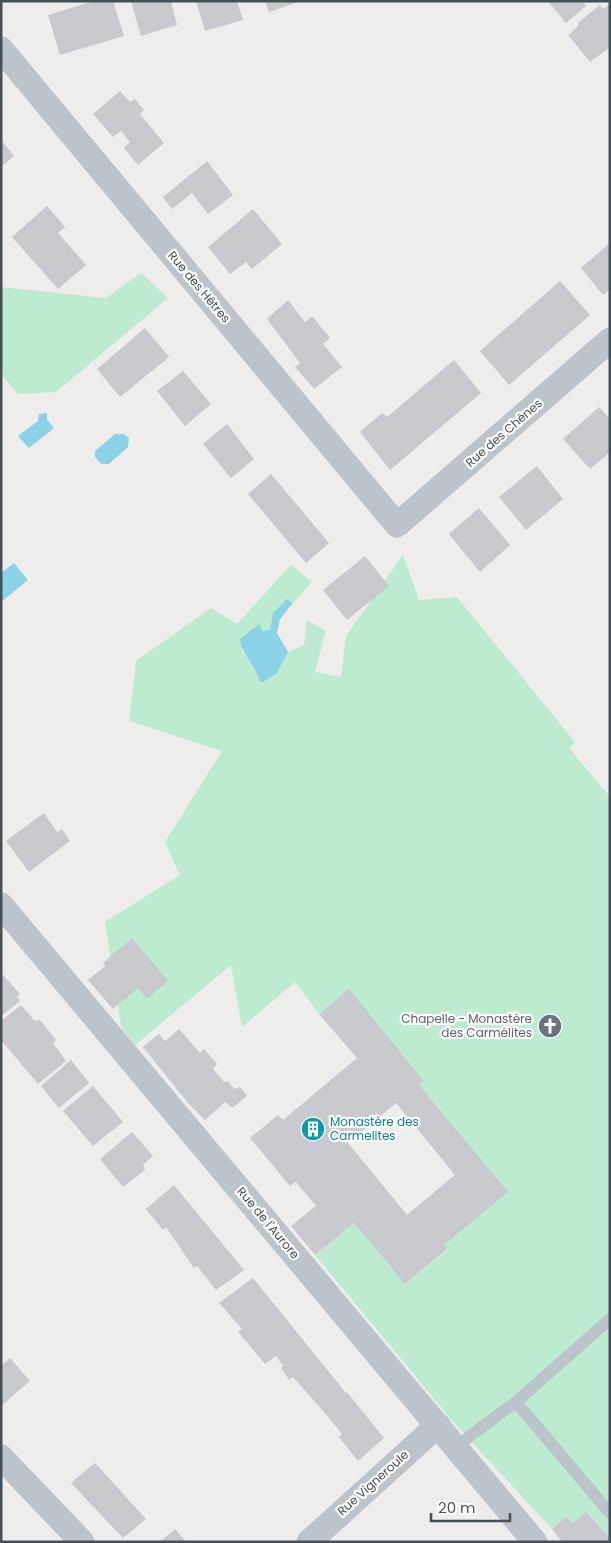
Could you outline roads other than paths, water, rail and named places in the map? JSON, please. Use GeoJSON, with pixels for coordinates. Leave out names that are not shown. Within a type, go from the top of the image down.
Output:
{"type":"FeatureCollection","features":[{"type":"Feature","properties":{"kind":"street","name":"Rue des Hêtres"},"geometry":{"type":"LineString","coordinates":[[1,49],[398,525]]}},
{"type":"Feature","properties":{"kind":"street","name":"Rue des Chênes"},"geometry":{"type":"LineString","coordinates":[[398,525],[610,340]]}},
{"type":"Feature","properties":{"kind":"street","name":"Rue de l'Aurore"},"geometry":{"type":"LineString","coordinates":[[1,905],[535,1542]]}},
{"type":"Feature","properties":{"kind":"street","name":"Rue Vigneroule"},"geometry":{"type":"LineString","coordinates":[[309,1542],[438,1425]]}},
{"type":"Feature","properties":{"kind":"street"},"geometry":{"type":"LineString","coordinates":[[1,1457],[82,1542]]}},
{"type":"Feature","properties":{"kind":"lane"},"geometry":{"type":"LineString","coordinates":[[457,1448],[471,1435],[516,1402],[610,1319]]}},
{"type":"Feature","properties":{"kind":"lane"},"geometry":{"type":"LineString","coordinates":[[516,1402],[610,1513]]}},
{"type":"Feature","properties":{"kind":"water"},"geometry":{"type":"Polygon","coordinates":[[[47,413],[47,420],[54,428],[29,448],[18,436],[38,421],[39,414],[47,413]]]}},
{"type":"Feature","properties":{"kind":"water"},"geometry":{"type":"Polygon","coordinates":[[[115,434],[124,434],[129,438],[128,447],[109,464],[101,464],[95,457],[95,451],[115,434]]]}},
{"type":"Feature","properties":{"kind":"water"},"geometry":{"type":"Polygon","coordinates":[[[14,563],[28,580],[1,602],[1,573],[14,563]]]}},
{"type":"Feature","properties":{"kind":"water"},"geometry":{"type":"Polygon","coordinates":[[[287,599],[293,603],[280,619],[277,633],[288,652],[277,673],[263,682],[259,681],[240,639],[259,624],[263,631],[270,630],[273,613],[287,599]]]}},
{"type":"Feature","properties":{"kind":"place","name":"Chapelle - Monastère des Carmélites"},"geometry":{"type":"Point","coordinates":[550,1026]}},
{"type":"Feature","properties":{"kind":"place","name":"Monastère des Carmelites"},"geometry":{"type":"Point","coordinates":[313,1129]}}]}
